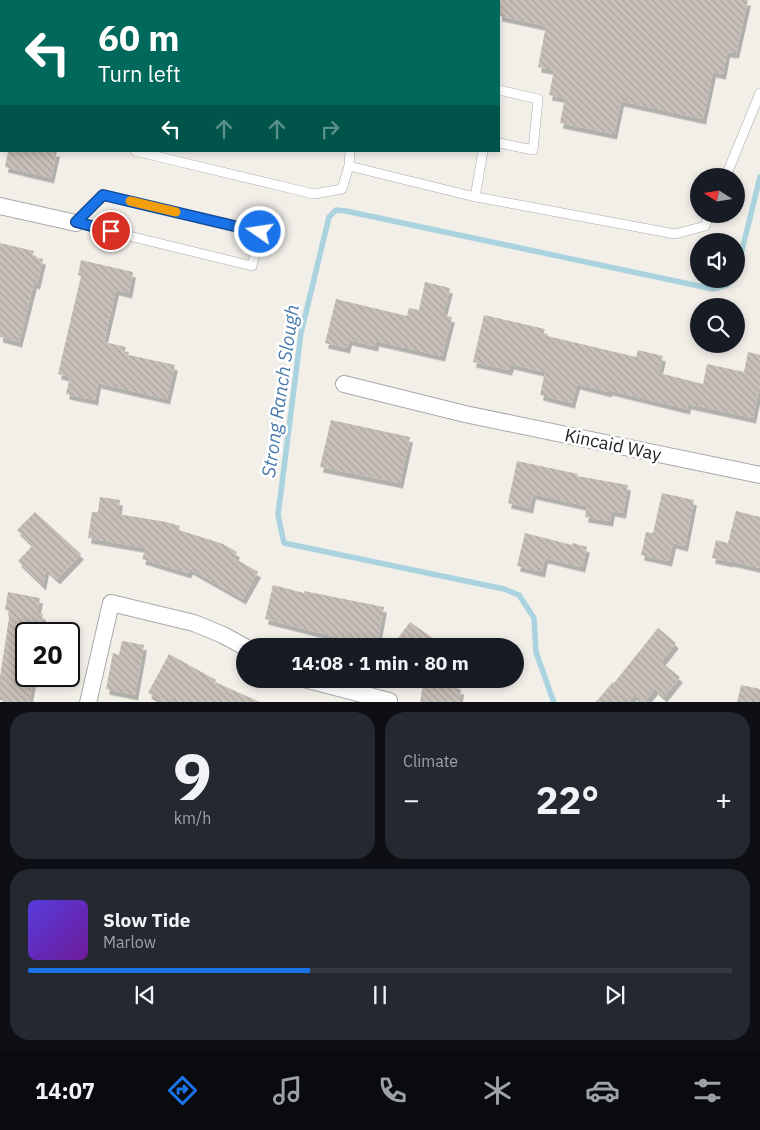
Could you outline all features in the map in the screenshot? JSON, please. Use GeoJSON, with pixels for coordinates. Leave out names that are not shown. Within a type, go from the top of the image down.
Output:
{"type":"FeatureCollection","features":[{"type":"Feature","properties":{"kind":"street"},"geometry":{"type":"LineString","coordinates":[[0,206],[76,222]]}},
{"type":"Feature","properties":{"kind":"street","name":"Kincaid Way"},"geometry":{"type":"LineString","coordinates":[[344,384],[465,414],[760,476]]}},
{"type":"Feature","properties":{"kind":"street"},"geometry":{"type":"LineString","coordinates":[[88,702],[111,603],[194,623],[236,641]]}},
{"type":"Feature","properties":{"kind":"street"},"geometry":{"type":"LineString","coordinates":[[339,688],[389,702]]}},
{"type":"Feature","properties":{"kind":"lane"},"geometry":{"type":"LineString","coordinates":[[500,90],[538,99],[533,150],[500,143]]}},
{"type":"Feature","properties":{"kind":"lane"},"geometry":{"type":"LineString","coordinates":[[729,168],[760,93]]}},
{"type":"Feature","properties":{"kind":"lane"},"geometry":{"type":"LineString","coordinates":[[138,152],[314,194],[342,188],[349,166],[350,152]]}},
{"type":"Feature","properties":{"kind":"lane"},"geometry":{"type":"LineString","coordinates":[[475,197],[483,152]]}},
{"type":"Feature","properties":{"kind":"lane"},"geometry":{"type":"LineString","coordinates":[[349,166],[475,197],[676,234],[705,226],[706,223]]}},
{"type":"Feature","properties":{"kind":"lane"},"geometry":{"type":"LineString","coordinates":[[103,195],[260,232],[252,266],[76,222],[103,195]]}},
{"type":"Feature","properties":{"kind":"building"},"geometry":{"type":"Polygon","coordinates":[[[500,0],[748,0],[736,53],[727,52],[723,74],[713,72],[703,119],[621,101],[614,134],[560,123],[565,98],[549,95],[554,70],[538,67],[546,26],[500,16],[500,0]]]}},
{"type":"Feature","properties":{"kind":"building"},"geometry":{"type":"Polygon","coordinates":[[[8,152],[57,152],[51,178],[5,167],[8,152]]]}},
{"type":"Feature","properties":{"kind":"building"},"geometry":{"type":"Polygon","coordinates":[[[0,243],[34,251],[32,257],[43,259],[37,284],[34,283],[19,342],[0,337],[0,243]]]}},
{"type":"Feature","properties":{"kind":"building"},"geometry":{"type":"Polygon","coordinates":[[[81,260],[133,272],[129,293],[116,290],[104,342],[126,347],[124,354],[175,365],[167,399],[98,383],[95,400],[66,394],[70,377],[58,374],[81,276],[78,275],[81,260]]]}},
{"type":"Feature","properties":{"kind":"building"},"geometry":{"type":"Polygon","coordinates":[[[425,282],[450,288],[443,315],[452,317],[442,356],[376,341],[375,346],[349,340],[347,348],[325,343],[336,299],[407,316],[409,308],[419,310],[425,282]]]}},
{"type":"Feature","properties":{"kind":"building"},"geometry":{"type":"Polygon","coordinates":[[[484,315],[545,329],[543,335],[636,357],[638,350],[663,356],[659,373],[703,384],[707,364],[744,372],[748,352],[760,355],[760,384],[753,418],[688,404],[687,409],[577,384],[572,403],[540,395],[545,372],[511,364],[509,370],[473,362],[484,315]]]}},
{"type":"Feature","properties":{"kind":"building"},"geometry":{"type":"Polygon","coordinates":[[[331,420],[410,437],[400,483],[320,467],[331,420]]]}},
{"type":"Feature","properties":{"kind":"building"},"geometry":{"type":"Polygon","coordinates":[[[517,461],[578,474],[577,476],[628,485],[623,513],[612,511],[610,521],[585,517],[587,506],[533,494],[530,508],[508,503],[517,461]]]}},
{"type":"Feature","properties":{"kind":"building"},"geometry":{"type":"Polygon","coordinates":[[[662,493],[694,500],[685,546],[673,543],[669,561],[641,555],[646,532],[653,533],[662,493]]]}},
{"type":"Feature","properties":{"kind":"building"},"geometry":{"type":"Polygon","coordinates":[[[100,497],[120,500],[118,514],[180,526],[179,530],[223,544],[237,552],[234,558],[258,572],[243,599],[190,569],[188,573],[142,559],[146,548],[88,538],[92,512],[98,512],[100,497]]]}},
{"type":"Feature","properties":{"kind":"building"},"geometry":{"type":"Polygon","coordinates":[[[736,511],[760,517],[760,568],[712,558],[716,540],[728,543],[736,511]]]}},
{"type":"Feature","properties":{"kind":"building"},"geometry":{"type":"Polygon","coordinates":[[[35,512],[81,554],[57,579],[46,569],[43,585],[18,561],[33,545],[17,530],[35,512]]]}},
{"type":"Feature","properties":{"kind":"building"},"geometry":{"type":"Polygon","coordinates":[[[525,533],[587,547],[582,567],[545,558],[542,572],[517,566],[525,533]]]}},
{"type":"Feature","properties":{"kind":"building"},"geometry":{"type":"Polygon","coordinates":[[[273,585],[304,593],[304,591],[384,607],[378,638],[343,638],[265,619],[273,585]]]}},
{"type":"Feature","properties":{"kind":"building"},"geometry":{"type":"Polygon","coordinates":[[[8,592],[40,598],[37,613],[43,614],[42,622],[15,622],[15,687],[32,687],[29,702],[0,700],[0,677],[10,611],[5,610],[8,592]]]}},
{"type":"Feature","properties":{"kind":"building"},"geometry":{"type":"Polygon","coordinates":[[[410,622],[433,638],[398,638],[410,622]]]}},
{"type":"Feature","properties":{"kind":"building"},"geometry":{"type":"Polygon","coordinates":[[[658,628],[676,643],[661,662],[680,677],[664,697],[655,689],[645,702],[634,695],[629,702],[596,702],[614,683],[658,628]]]}},
{"type":"Feature","properties":{"kind":"building"},"geometry":{"type":"Polygon","coordinates":[[[122,641],[144,645],[135,695],[106,689],[113,653],[119,655],[122,641]]]}},
{"type":"Feature","properties":{"kind":"building"},"geometry":{"type":"Polygon","coordinates":[[[169,654],[216,680],[215,682],[260,702],[163,702],[148,693],[169,654]]]}},
{"type":"Feature","properties":{"kind":"building"},"geometry":{"type":"Polygon","coordinates":[[[741,685],[760,689],[760,702],[737,702],[741,685]]]}},
{"type":"Feature","properties":{"kind":"building"},"geometry":{"type":"Polygon","coordinates":[[[422,688],[461,689],[459,702],[420,702],[422,688]]]}},
{"type":"Feature","properties":{"kind":"waterway","name":"Strong Ranch Slough"},"geometry":{"type":"LineString","coordinates":[[745,238],[760,177]]}},
{"type":"Feature","properties":{"kind":"waterway","name":"Strong Ranch Slough"},"geometry":{"type":"LineString","coordinates":[[554,702],[536,652],[534,618],[519,595],[504,589],[284,543],[278,515],[301,333],[329,217],[336,210],[346,211],[690,284]]}},
{"type":"Feature","properties":{"kind":"waterway","name":"Strong Ranch Slough"},"geometry":{"type":"LineString","coordinates":[[708,288],[716,288]]}},
{"type":"Feature","properties":{"kind":"slow traffic"},"geometry":{"type":"LineString","coordinates":[[130,201],[176,212]]}},
{"type":"Feature","properties":{"kind":"route"},"geometry":{"type":"LineString","coordinates":[[111,231],[76,222],[103,195],[260,232]]}}]}
